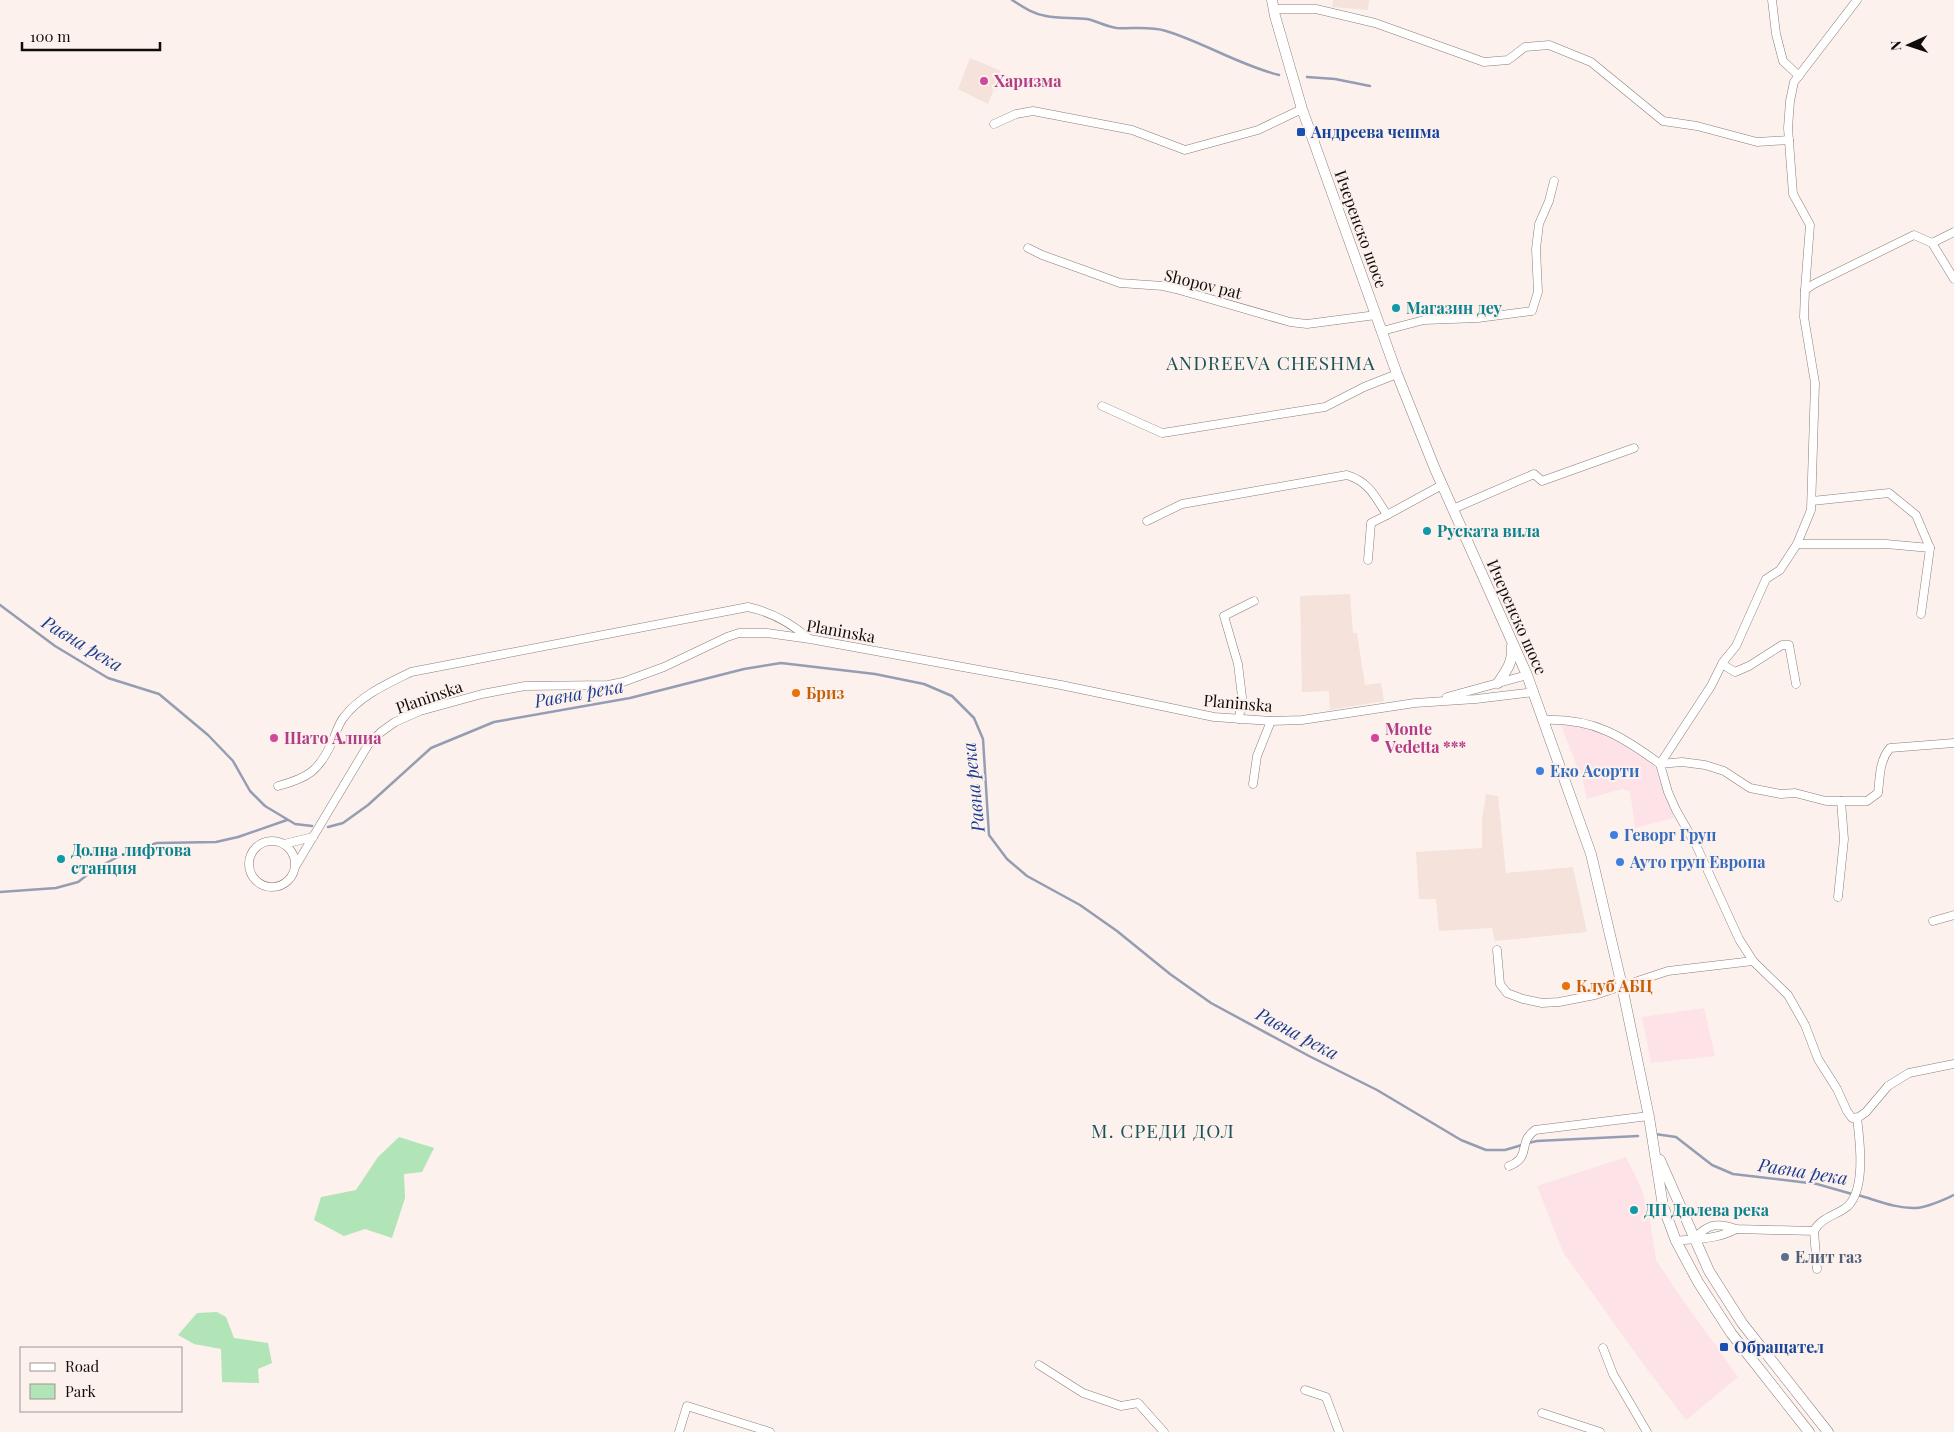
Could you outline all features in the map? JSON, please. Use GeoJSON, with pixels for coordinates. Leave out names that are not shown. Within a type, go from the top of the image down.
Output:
{"type":"FeatureCollection","features":[{"type":"Feature","properties":{"kind":"street"},"geometry":{"type":"LineString","coordinates":[[1772,0],[1776,34],[1784,61],[1799,76]]}},
{"type":"Feature","properties":{"kind":"street"},"geometry":{"type":"LineString","coordinates":[[1660,764],[1711,686],[1722,664],[1736,646],[1766,579],[1780,570],[1797,544],[1811,510],[1815,383],[1804,317],[1810,225],[1793,194],[1789,140],[1790,102],[1794,82],[1857,0]]}},
{"type":"Feature","properties":{"kind":"street"},"geometry":{"type":"LineString","coordinates":[[1273,4],[1316,8],[1366,21],[1484,62],[1508,60],[1525,47],[1549,45],[1591,62],[1663,121],[1696,126],[1757,142],[1789,140]]}},
{"type":"Feature","properties":{"kind":"street","name":"Ичеренско шосе"},"geometry":{"type":"LineString","coordinates":[[1273,4],[1302,109],[1397,374],[1442,485],[1534,692],[1591,854],[1622,986],[1655,1150]]}},
{"type":"Feature","properties":{"kind":"street"},"geometry":{"type":"LineString","coordinates":[[994,124],[1016,114],[1033,111],[1132,130],[1185,150],[1258,130],[1302,109]]}},
{"type":"Feature","properties":{"kind":"street"},"geometry":{"type":"LineString","coordinates":[[1382,331],[1424,320],[1478,318],[1532,311],[1538,292],[1536,249],[1539,224],[1554,181]]}},
{"type":"Feature","properties":{"kind":"street"},"geometry":{"type":"LineString","coordinates":[[1932,243],[1954,232]]}},
{"type":"Feature","properties":{"kind":"street"},"geometry":{"type":"LineString","coordinates":[[1805,290],[1914,235],[1932,243],[1954,279]]}},
{"type":"Feature","properties":{"kind":"street","name":"Shopov pat"},"geometry":{"type":"LineString","coordinates":[[1028,248],[1042,255],[1120,283],[1163,286],[1290,322],[1307,324],[1376,315]]}},
{"type":"Feature","properties":{"kind":"street"},"geometry":{"type":"LineString","coordinates":[[1102,406],[1162,433],[1325,407],[1364,387],[1397,374]]}},
{"type":"Feature","properties":{"kind":"street"},"geometry":{"type":"LineString","coordinates":[[1453,509],[1534,474],[1542,481],[1634,448]]}},
{"type":"Feature","properties":{"kind":"street"},"geometry":{"type":"LineString","coordinates":[[1148,521],[1182,504],[1347,475],[1359,479],[1370,489],[1387,515]]}},
{"type":"Feature","properties":{"kind":"street"},"geometry":{"type":"LineString","coordinates":[[1368,560],[1371,523],[1442,485]]}},
{"type":"Feature","properties":{"kind":"street"},"geometry":{"type":"LineString","coordinates":[[1812,500],[1889,493],[1916,515],[1930,548],[1920,614]]}},
{"type":"Feature","properties":{"kind":"street"},"geometry":{"type":"LineString","coordinates":[[1797,544],[1886,544],[1930,548]]}},
{"type":"Feature","properties":{"kind":"street"},"geometry":{"type":"LineString","coordinates":[[1239,719],[1242,697],[1238,664],[1224,616],[1254,601]]}},
{"type":"Feature","properties":{"kind":"street"},"geometry":{"type":"LineString","coordinates":[[278,786],[300,780],[315,770],[329,748],[342,718],[356,703],[381,686],[411,672],[748,608],[764,611],[793,625],[810,639]]}},
{"type":"Feature","properties":{"kind":"street","name":"Planinska"},"geometry":{"type":"LineString","coordinates":[[295,867],[368,745],[388,727],[420,711],[482,694],[525,686],[608,685],[623,682],[664,667],[739,633],[767,633],[810,639],[1061,685],[1214,717],[1271,721],[1302,720],[1434,701]]}},
{"type":"Feature","properties":{"kind":"street"},"geometry":{"type":"LineString","coordinates":[[1498,683],[1510,664],[1512,640]]}},
{"type":"Feature","properties":{"kind":"street"},"geometry":{"type":"LineString","coordinates":[[1722,664],[1735,672],[1749,666],[1782,645],[1789,645],[1796,684]]}},
{"type":"Feature","properties":{"kind":"street"},"geometry":{"type":"LineString","coordinates":[[1434,701],[1527,675]]}},
{"type":"Feature","properties":{"kind":"street"},"geometry":{"type":"LineString","coordinates":[[1434,701],[1476,699],[1534,692]]}},
{"type":"Feature","properties":{"kind":"street"},"geometry":{"type":"LineString","coordinates":[[1544,720],[1565,719],[1591,725],[1618,735],[1660,764],[1668,792],[1676,810],[1696,845],[1740,939],[1753,961],[1788,995],[1805,1025],[1818,1058],[1852,1118],[1857,1118],[1866,1112],[1888,1086],[1909,1072],[1954,1064]]}},
{"type":"Feature","properties":{"kind":"street"},"geometry":{"type":"LineString","coordinates":[[1253,784],[1257,756],[1271,721]]}},
{"type":"Feature","properties":{"kind":"street"},"geometry":{"type":"LineString","coordinates":[[1660,764],[1682,762],[1705,765],[1724,771],[1750,788],[1781,794],[1795,793],[1826,801],[1867,801],[1878,793],[1881,766],[1884,755],[1890,748],[1954,743]]}},
{"type":"Feature","properties":{"kind":"street"},"geometry":{"type":"LineString","coordinates":[[1838,897],[1844,839],[1841,801]]}},
{"type":"Feature","properties":{"kind":"street"},"geometry":{"type":"LineString","coordinates":[[284,844],[293,854],[295,867],[292,875],[286,883],[272,888],[258,883],[250,872],[248,864],[250,856],[258,846],[270,841],[284,844],[313,837]]}},
{"type":"Feature","properties":{"kind":"street"},"geometry":{"type":"LineString","coordinates":[[1933,921],[1954,914]]}},
{"type":"Feature","properties":{"kind":"street"},"geometry":{"type":"LineString","coordinates":[[1497,950],[1500,984],[1507,994],[1542,1003],[1559,1002],[1595,995],[1668,971],[1753,961]]}},
{"type":"Feature","properties":{"kind":"street"},"geometry":{"type":"LineString","coordinates":[[1509,1166],[1519,1162],[1526,1139],[1535,1130],[1649,1116]]}},
{"type":"Feature","properties":{"kind":"street"},"geometry":{"type":"LineString","coordinates":[[1817,1269],[1814,1231],[1817,1224],[1846,1208],[1853,1200],[1857,1190],[1860,1148],[1857,1118]]}},
{"type":"Feature","properties":{"kind":"street"},"geometry":{"type":"LineString","coordinates":[[1655,1150],[1709,1271],[1742,1323],[1828,1432]]}},
{"type":"Feature","properties":{"kind":"street"},"geometry":{"type":"LineString","coordinates":[[1655,1150],[1663,1206],[1676,1241],[1698,1282],[1731,1333],[1809,1432]]}},
{"type":"Feature","properties":{"kind":"street"},"geometry":{"type":"LineString","coordinates":[[1694,1238],[1704,1229],[1714,1225],[1725,1225],[1736,1229],[1814,1231]]}},
{"type":"Feature","properties":{"kind":"street"},"geometry":{"type":"LineString","coordinates":[[1676,1241],[1694,1238],[1707,1239],[1736,1229]]}},
{"type":"Feature","properties":{"kind":"street"},"geometry":{"type":"LineString","coordinates":[[1603,1348],[1612,1374],[1646,1432]]}},
{"type":"Feature","properties":{"kind":"street"},"geometry":{"type":"LineString","coordinates":[[1039,1365],[1083,1393],[1121,1406],[1138,1403],[1164,1432]]}},
{"type":"Feature","properties":{"kind":"street"},"geometry":{"type":"LineString","coordinates":[[1305,1390],[1326,1397],[1339,1432]]}},
{"type":"Feature","properties":{"kind":"street"},"geometry":{"type":"LineString","coordinates":[[679,1432],[687,1406],[770,1432]]}},
{"type":"Feature","properties":{"kind":"street"},"geometry":{"type":"LineString","coordinates":[[1542,1413],[1600,1432]]}},
{"type":"Feature","properties":{"kind":"shaded area"},"geometry":{"type":"Polygon","coordinates":[[[1333,0],[1369,0],[1368,10],[1332,7],[1333,0]]]}},
{"type":"Feature","properties":{"kind":"shaded area"},"geometry":{"type":"Polygon","coordinates":[[[970,58],[1001,71],[988,104],[958,89],[970,58]]]}},
{"type":"Feature","properties":{"kind":"shaded area"},"geometry":{"type":"Polygon","coordinates":[[[1350,594],[1353,633],[1357,633],[1365,685],[1381,683],[1384,701],[1330,710],[1329,691],[1302,692],[1300,596],[1350,594]]]}},
{"type":"Feature","properties":{"kind":"shaded area"},"geometry":{"type":"Polygon","coordinates":[[[1560,723],[1599,731],[1628,745],[1655,767],[1674,818],[1635,828],[1630,791],[1622,789],[1587,799],[1583,781],[1560,723]]]}},
{"type":"Feature","properties":{"kind":"shaded area"},"geometry":{"type":"Polygon","coordinates":[[[1486,794],[1498,796],[1506,873],[1573,867],[1587,932],[1495,941],[1492,928],[1439,931],[1436,899],[1419,899],[1416,852],[1482,848],[1482,820],[1486,794]]]}},
{"type":"Feature","properties":{"kind":"shaded area"},"geometry":{"type":"Polygon","coordinates":[[[1704,1008],[1715,1056],[1651,1063],[1642,1017],[1704,1008]]]}},
{"type":"Feature","properties":{"kind":"shaded area"},"geometry":{"type":"Polygon","coordinates":[[[1626,1157],[1641,1188],[1649,1214],[1656,1260],[1738,1377],[1686,1420],[1563,1252],[1537,1186],[1626,1157]]]}},
{"type":"Feature","properties":{"kind":"green space"},"geometry":{"type":"Polygon","coordinates":[[[399,1137],[434,1148],[422,1172],[404,1174],[405,1198],[392,1238],[365,1229],[344,1236],[314,1220],[321,1197],[356,1190],[378,1157],[399,1137]]]}},
{"type":"Feature","properties":{"kind":"green space"},"geometry":{"type":"Polygon","coordinates":[[[217,1312],[226,1317],[234,1338],[268,1343],[272,1363],[258,1369],[259,1383],[222,1382],[221,1349],[194,1344],[178,1335],[197,1313],[217,1312]]]}},
{"type":"Feature","properties":{"kind":"waterway"},"geometry":{"type":"LineString","coordinates":[[1012,0],[1032,12],[1046,16],[1087,19],[1117,28],[1160,29],[1250,66],[1279,75]]}},
{"type":"Feature","properties":{"kind":"waterway"},"geometry":{"type":"LineString","coordinates":[[1307,77],[1335,79],[1370,86]]}},
{"type":"Feature","properties":{"kind":"waterway","name":"Равна река"},"geometry":{"type":"LineString","coordinates":[[0,605],[55,646],[108,678],[159,694],[208,735],[233,761],[250,791],[265,806],[295,824],[312,826]]}},
{"type":"Feature","properties":{"kind":"waterway","name":"Равна река"},"geometry":{"type":"LineString","coordinates":[[328,827],[343,823],[368,805],[431,748],[494,722],[630,698],[744,669],[781,663],[875,674],[924,684],[952,696],[974,718],[983,739],[989,835],[1007,859],[1027,876],[1080,905],[1211,1003],[1377,1090],[1461,1140],[1486,1150],[1505,1150],[1522,1145]]}},
{"type":"Feature","properties":{"kind":"waterway"},"geometry":{"type":"LineString","coordinates":[[0,892],[56,888],[78,882],[95,869],[125,853],[157,843],[216,842],[238,837],[287,820]]}},
{"type":"Feature","properties":{"kind":"waterway","name":"Равна река"},"geometry":{"type":"LineString","coordinates":[[1655,1134],[1676,1137],[1712,1165],[1733,1174],[1817,1184],[1852,1194]]}},
{"type":"Feature","properties":{"kind":"waterway","name":"Равна река"},"geometry":{"type":"LineString","coordinates":[[1528,1143],[1638,1136]]}},
{"type":"Feature","properties":{"kind":"waterway","name":"Равна река"},"geometry":{"type":"LineString","coordinates":[[1858,1195],[1894,1206],[1909,1208],[1931,1205],[1954,1195]]}},
{"type":"Feature","properties":{"kind":"place","name":"Харизма"},"geometry":{"type":"Point","coordinates":[984,81]}},
{"type":"Feature","properties":{"kind":"place","name":"Андреева чешма"},"geometry":{"type":"Point","coordinates":[1301,132]}},
{"type":"Feature","properties":{"kind":"place","name":"Магазин деу"},"geometry":{"type":"Point","coordinates":[1396,308]}},
{"type":"Feature","properties":{"kind":"place","name":"Руската вила"},"geometry":{"type":"Point","coordinates":[1427,531]}},
{"type":"Feature","properties":{"kind":"place","name":"Бриз"},"geometry":{"type":"Point","coordinates":[796,693]}},
{"type":"Feature","properties":{"kind":"place","name":"Шато Алпиа"},"geometry":{"type":"Point","coordinates":[274,738]}},
{"type":"Feature","properties":{"kind":"place","name":"Monte Vedetta ***"},"geometry":{"type":"Point","coordinates":[1375,738]}},
{"type":"Feature","properties":{"kind":"place","name":"Еко Асорти"},"geometry":{"type":"Point","coordinates":[1540,771]}},
{"type":"Feature","properties":{"kind":"place","name":"Геворг Груп"},"geometry":{"type":"Point","coordinates":[1614,835]}},
{"type":"Feature","properties":{"kind":"place","name":"Долна лифтова станция"},"geometry":{"type":"Point","coordinates":[61,859]}},
{"type":"Feature","properties":{"kind":"place","name":"Ауто груп Европа"},"geometry":{"type":"Point","coordinates":[1620,862]}},
{"type":"Feature","properties":{"kind":"place","name":"Клуб АБЦ"},"geometry":{"type":"Point","coordinates":[1566,986]}},
{"type":"Feature","properties":{"kind":"place","name":"ДП Дюлева река"},"geometry":{"type":"Point","coordinates":[1634,1210]}},
{"type":"Feature","properties":{"kind":"place","name":"Елит газ"},"geometry":{"type":"Point","coordinates":[1785,1257]}},
{"type":"Feature","properties":{"kind":"place","name":"Обращател"},"geometry":{"type":"Point","coordinates":[1724,1347]}},
{"type":"Feature","properties":{"kind":"district","name":"ANDREEVA CHESHMA"},"geometry":{"type":"Point","coordinates":[1271,363]}},
{"type":"Feature","properties":{"kind":"district","name":"М. СРЕДИ ДОЛ"},"geometry":{"type":"Point","coordinates":[1163,1131]}}]}
